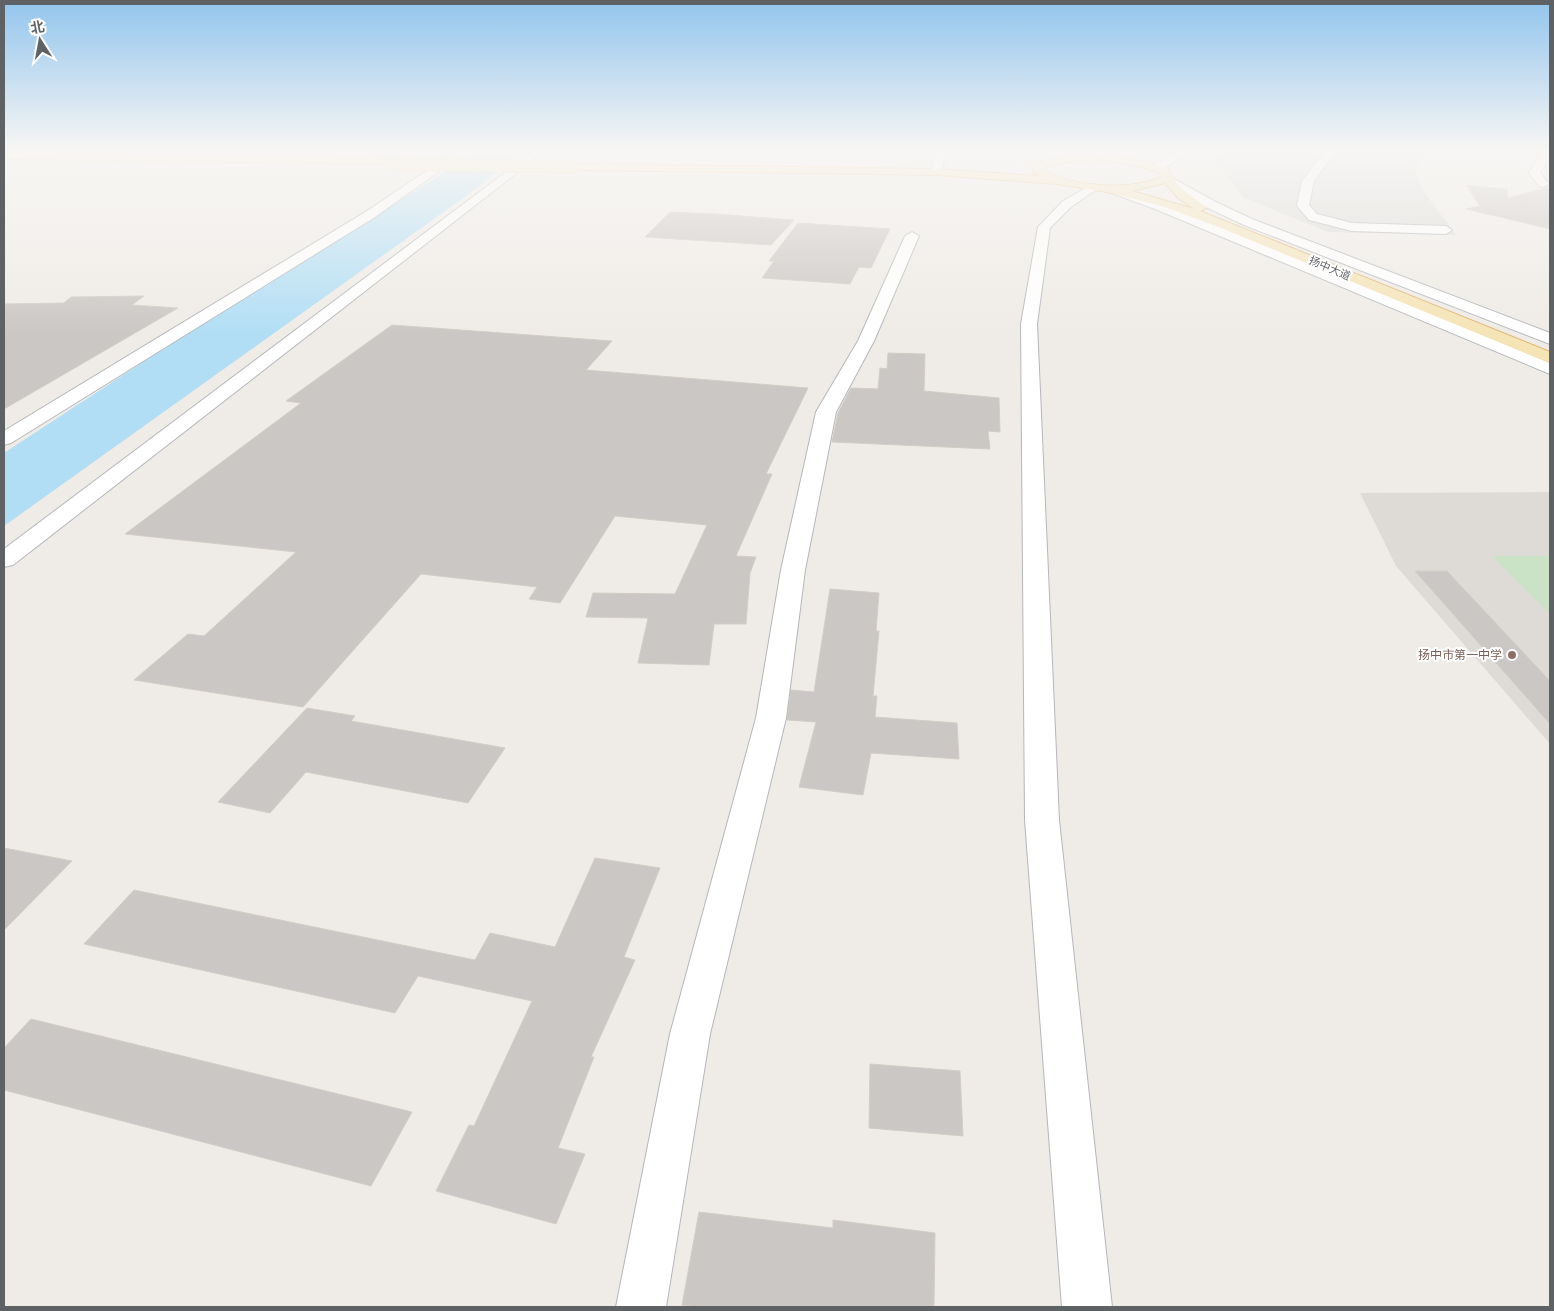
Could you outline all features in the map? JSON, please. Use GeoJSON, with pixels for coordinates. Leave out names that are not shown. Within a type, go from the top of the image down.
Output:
{"type":"FeatureCollection","features":[{"type":"Feature","properties":{"kind":"main road","name":"扬中大道"},"geometry":{"type":"LineString","coordinates":[[1192,212],[1225,224],[1456,321],[1550,358]]}},
{"type":"Feature","properties":{"kind":"main road","name":"扬中大道"},"geometry":{"type":"LineString","coordinates":[[1215,212],[1550,348]]}},
{"type":"Feature","properties":{"kind":"street"},"geometry":{"type":"LineString","coordinates":[[4,439],[374,212]]}},
{"type":"Feature","properties":{"kind":"street"},"geometry":{"type":"LineString","coordinates":[[4,560],[460,212]]}},
{"type":"Feature","properties":{"kind":"street"},"geometry":{"type":"LineString","coordinates":[[1059,212],[1044,227],[1029,324],[1042,820],[1087,1307]]}},
{"type":"Feature","properties":{"kind":"street"},"geometry":{"type":"LineString","coordinates":[[1174,212],[1550,369]]}},
{"type":"Feature","properties":{"kind":"street"},"geometry":{"type":"LineString","coordinates":[[1309,212],[1313,217]]}},
{"type":"Feature","properties":{"kind":"street"},"geometry":{"type":"LineString","coordinates":[[1293,217],[1313,217],[1352,227],[1446,230]]}},
{"type":"Feature","properties":{"kind":"street"},"geometry":{"type":"LineString","coordinates":[[1241,222],[1275,219]]}},
{"type":"Feature","properties":{"kind":"street"},"geometry":{"type":"LineString","coordinates":[[1241,222],[1550,339]]}},
{"type":"Feature","properties":{"kind":"street"},"geometry":{"type":"LineString","coordinates":[[641,1307],[690,1034],[770,718],[793,570],[826,412],[866,341],[912,236]]}},
{"type":"Feature","properties":{"kind":"shaded area"},"geometry":{"type":"Polygon","coordinates":[[[1279,212],[1439,212],[1456,235],[1328,232],[1279,212]]]}},
{"type":"Feature","properties":{"kind":"shaded area","name":"扬中市第一中学"},"geometry":{"type":"Polygon","coordinates":[[[1550,492],[1550,744],[1396,566],[1360,493],[1550,492]]]}},
{"type":"Feature","properties":{"kind":"green space"},"geometry":{"type":"Polygon","coordinates":[[[1492,556],[1550,556],[1550,614],[1492,556]]]}},
{"type":"Feature","properties":{"kind":"water"},"geometry":{"type":"Polygon","coordinates":[[[381,212],[443,212],[4,526],[4,453],[143,362],[381,212]]]}},
{"type":"Feature","properties":{"kind":"building"},"geometry":{"type":"Polygon","coordinates":[[[670,212],[794,220],[771,245],[645,237],[670,212]]]}},
{"type":"Feature","properties":{"kind":"building"},"geometry":{"type":"Polygon","coordinates":[[[1479,212],[1550,212],[1550,229],[1479,212]]]}},
{"type":"Feature","properties":{"kind":"building"},"geometry":{"type":"Polygon","coordinates":[[[798,223],[890,229],[871,268],[859,267],[850,284],[762,278],[774,261],[769,261],[798,223]]]}},
{"type":"Feature","properties":{"kind":"building"},"geometry":{"type":"Polygon","coordinates":[[[144,296],[132,305],[178,308],[4,409],[4,304],[64,303],[71,297],[144,296]]]}},
{"type":"Feature","properties":{"kind":"building"},"geometry":{"type":"Polygon","coordinates":[[[392,325],[612,341],[586,370],[808,388],[766,474],[772,474],[736,556],[756,557],[750,573],[746,624],[714,624],[709,665],[638,663],[648,618],[586,617],[593,593],[675,594],[707,525],[615,516],[560,603],[529,599],[537,587],[421,574],[303,707],[134,680],[188,634],[204,636],[296,552],[125,534],[301,403],[286,401],[392,325]]]}},
{"type":"Feature","properties":{"kind":"building"},"geometry":{"type":"Polygon","coordinates":[[[888,353],[925,354],[924,391],[999,398],[1000,432],[988,431],[990,449],[832,442],[838,413],[851,388],[878,389],[880,368],[887,369],[888,353]]]}},
{"type":"Feature","properties":{"kind":"building"},"geometry":{"type":"Polygon","coordinates":[[[1415,571],[1447,571],[1550,681],[1550,724],[1415,571]]]}},
{"type":"Feature","properties":{"kind":"building"},"geometry":{"type":"Polygon","coordinates":[[[830,589],[879,593],[876,631],[879,631],[873,696],[877,696],[875,717],[957,723],[959,759],[871,753],[863,795],[799,787],[816,722],[787,720],[791,690],[814,692],[830,589]]]}},
{"type":"Feature","properties":{"kind":"building"},"geometry":{"type":"Polygon","coordinates":[[[307,708],[355,716],[351,721],[505,748],[468,803],[306,772],[270,813],[218,802],[307,708]]]}},
{"type":"Feature","properties":{"kind":"building"},"geometry":{"type":"Polygon","coordinates":[[[4,848],[72,861],[4,930],[4,848]]]}},
{"type":"Feature","properties":{"kind":"building"},"geometry":{"type":"Polygon","coordinates":[[[595,858],[660,868],[624,957],[635,960],[591,1057],[594,1057],[558,1148],[585,1154],[556,1224],[436,1191],[469,1125],[474,1126],[532,1001],[418,976],[395,1013],[84,944],[134,890],[475,960],[490,933],[555,947],[595,858]]]}},
{"type":"Feature","properties":{"kind":"building"},"geometry":{"type":"Polygon","coordinates":[[[31,1019],[412,1112],[371,1186],[4,1090],[4,1048],[31,1019]]]}},
{"type":"Feature","properties":{"kind":"building"},"geometry":{"type":"Polygon","coordinates":[[[870,1064],[960,1071],[963,1136],[869,1128],[870,1064]]]}},
{"type":"Feature","properties":{"kind":"building"},"geometry":{"type":"Polygon","coordinates":[[[699,1212],[833,1228],[833,1220],[935,1233],[934,1307],[701,1307],[682,1305],[699,1212]]]}},
{"type":"Feature","properties":{"kind":"place","name":"扬中市第一中学"},"geometry":{"type":"Point","coordinates":[1512,655]}}]}
